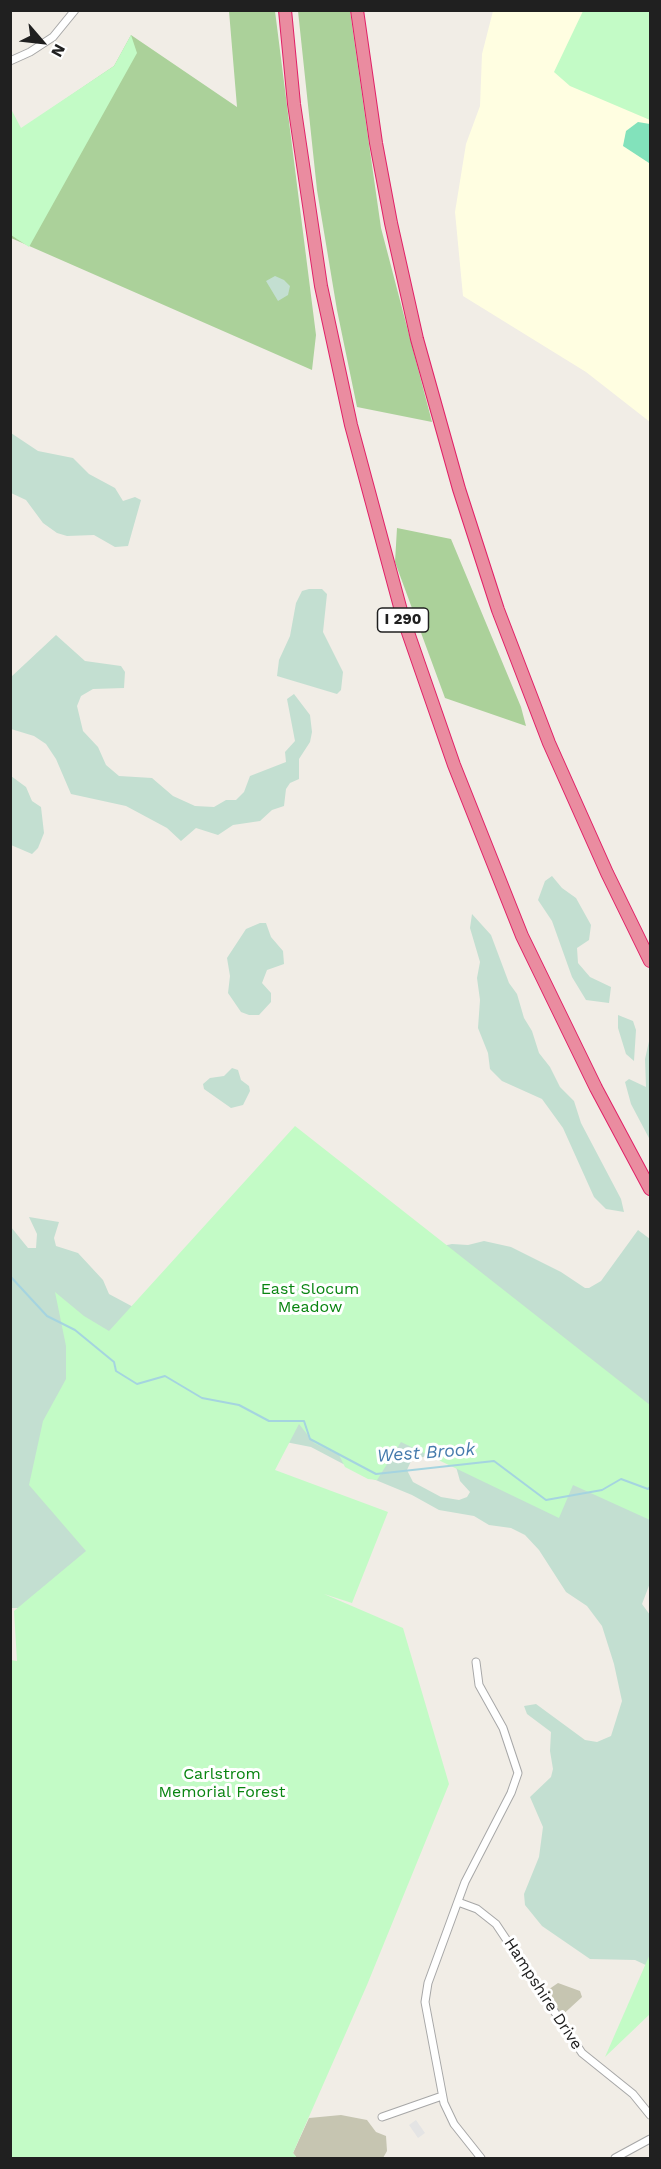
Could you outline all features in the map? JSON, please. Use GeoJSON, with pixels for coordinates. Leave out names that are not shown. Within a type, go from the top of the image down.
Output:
{"type":"FeatureCollection","features":[{"type":"Feature","properties":{"kind":"highway","name":"I 290"},"geometry":{"type":"LineString","coordinates":[[285,10],[294,104],[321,286],[351,425],[403,618],[458,776],[522,936],[596,1088],[651,1189]]}},
{"type":"Feature","properties":{"kind":"highway"},"geometry":{"type":"LineString","coordinates":[[357,10],[376,143],[404,285],[462,500],[498,610],[549,743],[607,873],[651,962]]}},
{"type":"Feature","properties":{"kind":"street"},"geometry":{"type":"LineString","coordinates":[[10,61],[30,52],[53,37],[75,10]]}},
{"type":"Feature","properties":{"kind":"street"},"geometry":{"type":"LineString","coordinates":[[476,1662],[479,1685],[503,1728],[518,1773],[511,1793],[470,1870],[428,1983],[425,2002],[442,2096],[454,2124],[481,2158]]}},
{"type":"Feature","properties":{"kind":"street","name":"Hampshire Drive"},"geometry":{"type":"LineString","coordinates":[[458,1902],[477,1909],[496,1924],[582,2054],[633,2094],[651,2115]]}},
{"type":"Feature","properties":{"kind":"street"},"geometry":{"type":"LineString","coordinates":[[382,2117],[442,2096]]}},
{"type":"Feature","properties":{"kind":"street"},"geometry":{"type":"LineString","coordinates":[[615,2158],[651,2139]]}},
{"type":"Feature","properties":{"kind":"shaded area"},"geometry":{"type":"Polygon","coordinates":[[[493,11],[650,11],[650,422],[586,372],[463,296],[455,212],[466,144],[480,106],[482,54],[493,11]]]}},
{"type":"Feature","properties":{"kind":"shaded area"},"geometry":{"type":"Polygon","coordinates":[[[558,1983],[580,1991],[582,1997],[558,2019],[542,1994],[558,1983]]]}},
{"type":"Feature","properties":{"kind":"shaded area"},"geometry":{"type":"Polygon","coordinates":[[[341,2115],[367,2120],[376,2132],[386,2136],[387,2151],[383,2158],[297,2158],[293,2153],[309,2118],[341,2115]]]}},
{"type":"Feature","properties":{"kind":"shaded area"},"geometry":{"type":"Polygon","coordinates":[[[416,2120],[425,2133],[418,2138],[409,2125],[416,2120]]]}},
{"type":"Feature","properties":{"kind":"green space"},"geometry":{"type":"Polygon","coordinates":[[[229,11],[275,11],[316,335],[312,370],[11,238],[10,118],[21,129],[114,66],[131,35],[237,107],[229,11]]]}},
{"type":"Feature","properties":{"kind":"green space"},"geometry":{"type":"Polygon","coordinates":[[[298,11],[350,11],[381,228],[432,422],[357,407],[337,310],[317,190],[298,11]]]}},
{"type":"Feature","properties":{"kind":"green space"},"geometry":{"type":"Polygon","coordinates":[[[583,11],[650,11],[650,120],[570,86],[554,72],[583,11]]]}},
{"type":"Feature","properties":{"kind":"green space"},"geometry":{"type":"Polygon","coordinates":[[[131,35],[137,53],[29,247],[11,235],[11,109],[21,128],[114,66],[131,35]]]}},
{"type":"Feature","properties":{"kind":"green space"},"geometry":{"type":"Polygon","coordinates":[[[638,122],[650,124],[649,163],[623,146],[626,131],[638,122]]]}},
{"type":"Feature","properties":{"kind":"green space"},"geometry":{"type":"Polygon","coordinates":[[[275,276],[290,286],[288,295],[278,301],[266,281],[275,276]]]}},
{"type":"Feature","properties":{"kind":"green space"},"geometry":{"type":"Polygon","coordinates":[[[11,433],[38,451],[73,458],[89,474],[115,488],[123,501],[135,497],[141,500],[128,546],[115,547],[94,535],[67,536],[57,533],[43,523],[26,500],[11,493],[11,433]]]}},
{"type":"Feature","properties":{"kind":"green space"},"geometry":{"type":"Polygon","coordinates":[[[397,528],[451,539],[521,707],[526,726],[445,698],[395,562],[397,528]]]}},
{"type":"Feature","properties":{"kind":"green space"},"geometry":{"type":"Polygon","coordinates":[[[322,589],[327,594],[323,632],[343,672],[341,690],[337,694],[277,676],[279,660],[290,636],[296,603],[302,591],[322,589]]]}},
{"type":"Feature","properties":{"kind":"green space"},"geometry":{"type":"Polygon","coordinates":[[[56,635],[85,661],[121,666],[125,672],[124,688],[93,689],[81,696],[77,706],[83,731],[98,747],[106,765],[119,776],[152,778],[173,796],[195,806],[214,807],[226,800],[236,800],[244,792],[250,776],[286,762],[285,752],[295,741],[287,699],[294,694],[310,715],[312,732],[310,742],[299,759],[299,779],[290,783],[286,789],[284,806],[272,810],[260,821],[233,825],[218,835],[196,828],[181,841],[167,828],[126,806],[71,794],[56,759],[46,744],[34,736],[11,729],[11,677],[56,635]]]}},
{"type":"Feature","properties":{"kind":"green space"},"geometry":{"type":"Polygon","coordinates":[[[11,776],[26,787],[32,801],[41,807],[44,833],[38,848],[32,854],[11,845],[11,776]]]}},
{"type":"Feature","properties":{"kind":"green space"},"geometry":{"type":"Polygon","coordinates":[[[552,876],[562,888],[576,898],[591,925],[589,940],[577,948],[578,963],[590,977],[611,987],[609,1003],[586,1000],[572,977],[552,921],[538,900],[545,881],[552,876]]]}},
{"type":"Feature","properties":{"kind":"green space"},"geometry":{"type":"Polygon","coordinates":[[[472,914],[491,935],[509,983],[517,994],[524,1018],[532,1031],[539,1053],[550,1067],[560,1087],[574,1101],[581,1123],[621,1199],[624,1212],[606,1209],[594,1197],[563,1128],[542,1099],[502,1081],[490,1069],[488,1053],[478,1028],[480,1000],[477,978],[480,962],[470,928],[472,914]]]}},
{"type":"Feature","properties":{"kind":"green space"},"geometry":{"type":"Polygon","coordinates":[[[266,923],[271,937],[283,951],[284,964],[267,970],[262,983],[271,993],[271,1002],[259,1015],[249,1015],[241,1012],[228,993],[230,976],[227,958],[246,929],[266,923]]]}},
{"type":"Feature","properties":{"kind":"green space"},"geometry":{"type":"Polygon","coordinates":[[[618,1015],[633,1021],[636,1030],[634,1061],[626,1054],[618,1028],[618,1015]]]}},
{"type":"Feature","properties":{"kind":"green space"},"geometry":{"type":"Polygon","coordinates":[[[650,1037],[650,1140],[631,1104],[625,1082],[629,1079],[646,1087],[645,1059],[650,1037]]]}},
{"type":"Feature","properties":{"kind":"green space"},"geometry":{"type":"Polygon","coordinates":[[[232,1068],[238,1070],[241,1080],[249,1086],[250,1091],[243,1105],[231,1108],[204,1089],[203,1084],[210,1078],[224,1076],[232,1068]]]}},
{"type":"Feature","properties":{"kind":"green space"},"geometry":{"type":"Polygon","coordinates":[[[295,1126],[650,1405],[650,1520],[573,1485],[559,1518],[401,1442],[377,1480],[368,1479],[345,1467],[339,1455],[314,1443],[299,1424],[275,1470],[388,1512],[352,1603],[324,1594],[403,1628],[449,1784],[367,1985],[293,2153],[297,2158],[11,2158],[10,1660],[17,1661],[14,1611],[86,1551],[29,1485],[43,1421],[66,1379],[66,1346],[55,1292],[84,1316],[109,1331],[295,1126]]]}},
{"type":"Feature","properties":{"kind":"green space","name":"East Slocum Meadow"},"geometry":{"type":"Polygon","coordinates":[[[29,1217],[59,1222],[54,1238],[56,1246],[78,1253],[103,1280],[109,1294],[137,1309],[452,1244],[468,1245],[484,1241],[511,1247],[561,1272],[585,1288],[589,1288],[601,1281],[638,1230],[650,1239],[650,1583],[642,1604],[650,1615],[650,1967],[635,1960],[590,1959],[542,1926],[525,1905],[524,1894],[539,1857],[543,1827],[530,1797],[551,1777],[553,1769],[550,1751],[551,1732],[527,1714],[524,1706],[536,1704],[585,1740],[597,1742],[611,1736],[622,1701],[614,1664],[602,1626],[587,1606],[566,1592],[539,1550],[525,1535],[511,1528],[489,1525],[474,1516],[439,1510],[311,1447],[260,1437],[18,1694],[23,1608],[11,1608],[11,1227],[28,1248],[36,1248],[37,1234],[29,1217]],[[432,1454],[411,1461],[407,1470],[413,1482],[441,1497],[459,1500],[467,1497],[470,1492],[460,1481],[455,1463],[432,1454]]]}},
{"type":"Feature","properties":{"kind":"green space"},"geometry":{"type":"Polygon","coordinates":[[[650,1954],[650,2014],[605,2057],[650,1954]]]}},
{"type":"Feature","properties":{"kind":"waterway","name":"West Brook"},"geometry":{"type":"LineString","coordinates":[[10,1276],[47,1316],[75,1330],[114,1362],[116,1371],[137,1384],[165,1376],[202,1398],[239,1405],[269,1421],[304,1421],[310,1439],[376,1474],[494,1461],[546,1500],[602,1490],[621,1479],[648,1489],[650,1487]]}},
{"type":"Feature","properties":{"kind":"park label","name":"Carlstrom Memorial Forest"},"geometry":{"type":"Point","coordinates":[222,1783]}}]}
